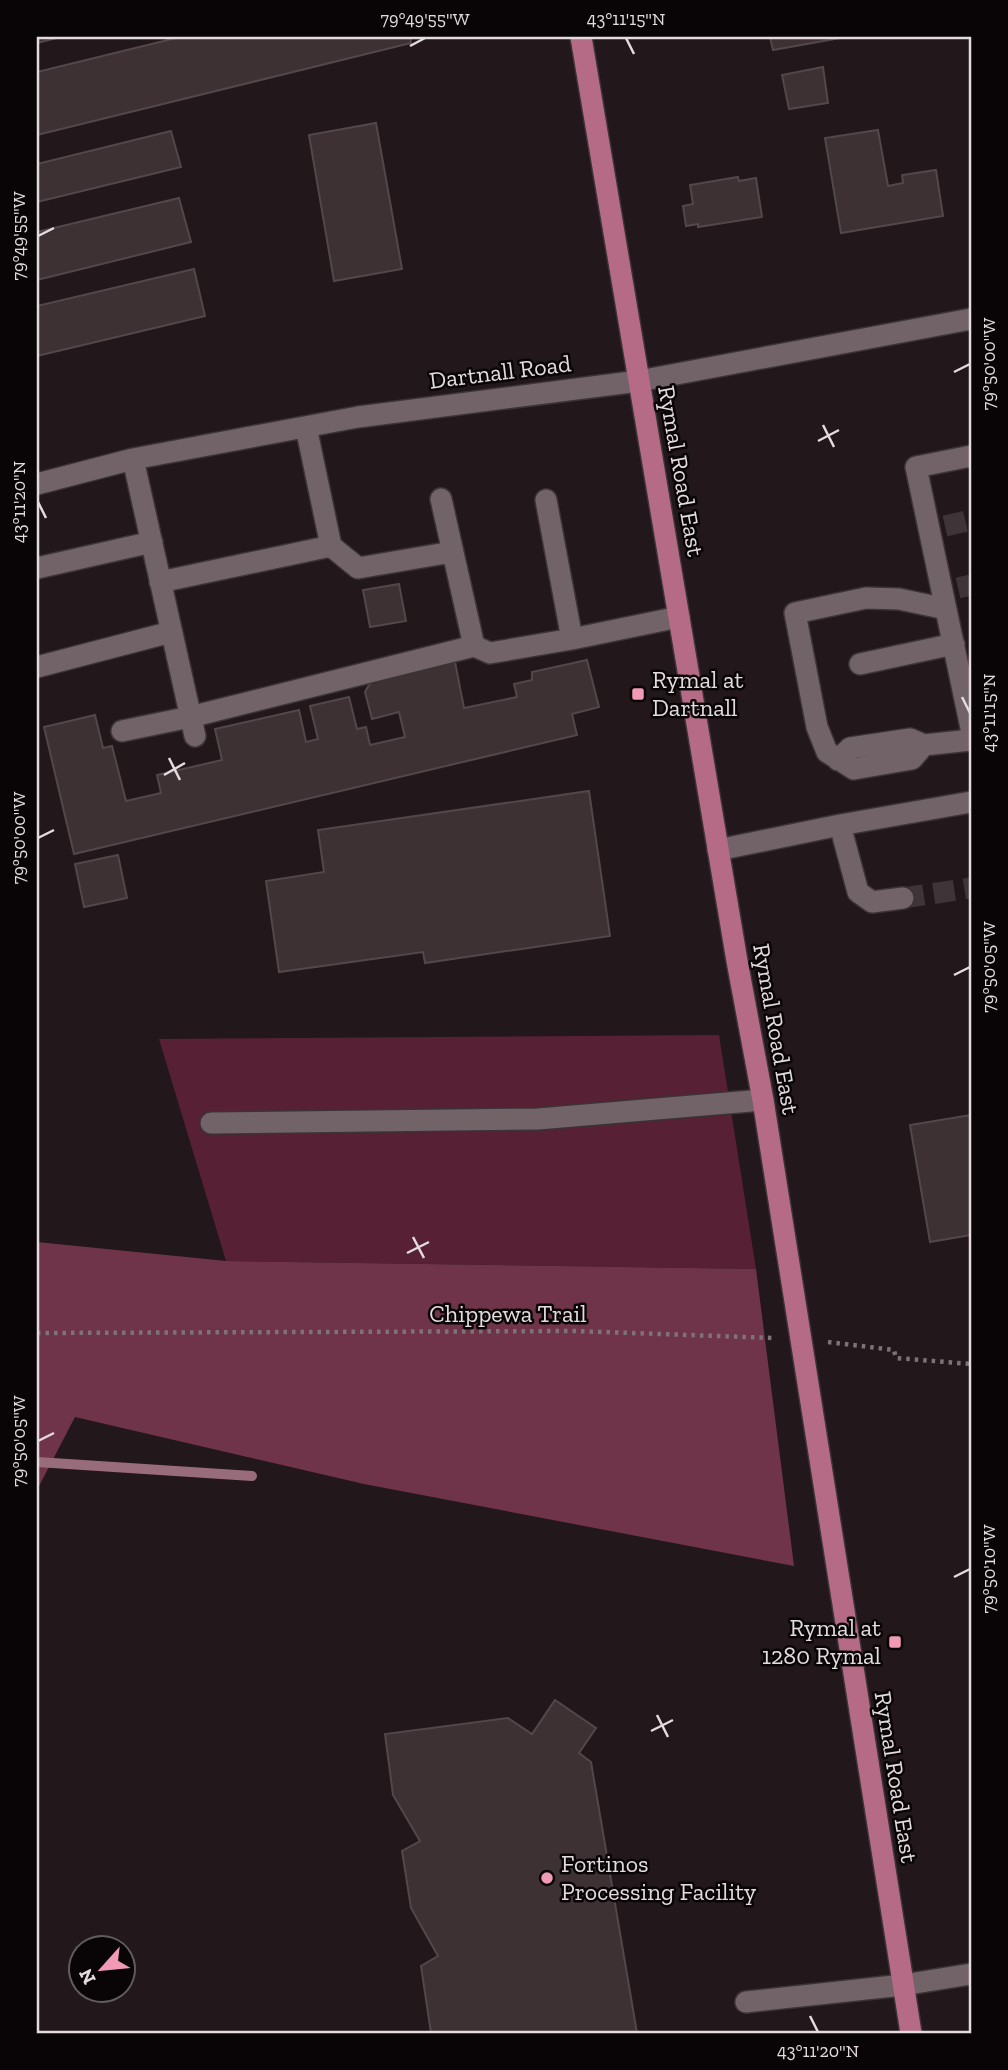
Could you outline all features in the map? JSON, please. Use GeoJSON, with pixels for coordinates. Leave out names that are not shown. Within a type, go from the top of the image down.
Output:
{"type":"FeatureCollection","features":[{"type":"Feature","properties":{"kind":"main road","name":"Rymal Road East"},"geometry":{"type":"LineString","coordinates":[[581,37],[718,850],[764,1100],[911,2033]]}},
{"type":"Feature","properties":{"kind":"street","name":"Dartnall Road"},"geometry":{"type":"LineString","coordinates":[[37,484],[134,459],[358,417],[639,381],[971,319]]}},
{"type":"Feature","properties":{"kind":"street"},"geometry":{"type":"LineString","coordinates":[[306,427],[331,546],[358,568],[452,552]]}},
{"type":"Feature","properties":{"kind":"street"},"geometry":{"type":"LineString","coordinates":[[971,457],[916,467],[938,528],[971,728]]}},
{"type":"Feature","properties":{"kind":"street"},"geometry":{"type":"LineString","coordinates":[[134,459],[192,726]]}},
{"type":"Feature","properties":{"kind":"street"},"geometry":{"type":"LineString","coordinates":[[441,499],[474,646]]}},
{"type":"Feature","properties":{"kind":"street"},"geometry":{"type":"LineString","coordinates":[[546,500],[572,639]]}},
{"type":"Feature","properties":{"kind":"street"},"geometry":{"type":"LineString","coordinates":[[37,568],[152,542]]}},
{"type":"Feature","properties":{"kind":"street"},"geometry":{"type":"LineString","coordinates":[[160,582],[331,546]]}},
{"type":"Feature","properties":{"kind":"street"},"geometry":{"type":"LineString","coordinates":[[949,596],[866,598],[795,613],[817,727],[827,752],[838,760],[854,769],[912,759],[924,745],[971,740]]}},
{"type":"Feature","properties":{"kind":"street"},"geometry":{"type":"LineString","coordinates":[[122,731],[192,726],[474,646],[490,653],[679,617]]}},
{"type":"Feature","properties":{"kind":"street"},"geometry":{"type":"LineString","coordinates":[[37,667],[171,632]]}},
{"type":"Feature","properties":{"kind":"street"},"geometry":{"type":"LineString","coordinates":[[860,664],[961,657]]}},
{"type":"Feature","properties":{"kind":"street"},"geometry":{"type":"LineString","coordinates":[[718,850],[971,802]]}},
{"type":"Feature","properties":{"kind":"street"},"geometry":{"type":"LineString","coordinates":[[840,825],[858,892],[872,902],[903,898]]}},
{"type":"Feature","properties":{"kind":"street"},"geometry":{"type":"LineString","coordinates":[[211,1123],[538,1119],[764,1100]]}},
{"type":"Feature","properties":{"kind":"street"},"geometry":{"type":"LineString","coordinates":[[746,2002],[903,1985],[971,1974]]}},
{"type":"Feature","properties":{"kind":"path","name":"Chippewa Trail"},"geometry":{"type":"LineString","coordinates":[[37,1333],[575,1331],[801,1339],[894,1350],[896,1358],[971,1364]]}},
{"type":"Feature","properties":{"kind":"shaded area"},"geometry":{"type":"Polygon","coordinates":[[[719,1035],[756,1269],[226,1261],[159,1039],[719,1035]]]}},
{"type":"Feature","properties":{"kind":"shaded area"},"geometry":{"type":"Polygon","coordinates":[[[37,1242],[226,1261],[756,1269],[794,1566],[364,1484],[75,1417],[37,1490],[37,1242]]]}},
{"type":"Feature","properties":{"kind":"building"},"geometry":{"type":"Polygon","coordinates":[[[37,37],[61,37],[37,43],[37,37]]]}},
{"type":"Feature","properties":{"kind":"building"},"geometry":{"type":"Polygon","coordinates":[[[180,37],[410,37],[411,43],[37,135],[37,72],[180,37]]]}},
{"type":"Feature","properties":{"kind":"building"},"geometry":{"type":"Polygon","coordinates":[[[770,37],[846,37],[773,50],[770,37]]]}},
{"type":"Feature","properties":{"kind":"building"},"geometry":{"type":"Polygon","coordinates":[[[823,67],[828,103],[789,109],[782,75],[823,67]]]}},
{"type":"Feature","properties":{"kind":"building"},"geometry":{"type":"Polygon","coordinates":[[[376,123],[402,269],[334,281],[309,135],[376,123]]]}},
{"type":"Feature","properties":{"kind":"building"},"geometry":{"type":"Polygon","coordinates":[[[878,130],[888,186],[903,183],[902,175],[936,170],[943,216],[841,233],[825,138],[878,130]]]}},
{"type":"Feature","properties":{"kind":"building"},"geometry":{"type":"Polygon","coordinates":[[[171,131],[181,167],[37,202],[37,164],[171,131]]]}},
{"type":"Feature","properties":{"kind":"building"},"geometry":{"type":"Polygon","coordinates":[[[738,177],[739,181],[756,178],[762,217],[698,227],[698,224],[686,226],[683,206],[693,204],[690,185],[738,177]]]}},
{"type":"Feature","properties":{"kind":"building"},"geometry":{"type":"Polygon","coordinates":[[[179,198],[191,242],[37,280],[37,232],[179,198]]]}},
{"type":"Feature","properties":{"kind":"building"},"geometry":{"type":"Polygon","coordinates":[[[194,269],[205,316],[37,356],[37,306],[194,269]]]}},
{"type":"Feature","properties":{"kind":"building"},"geometry":{"type":"Polygon","coordinates":[[[399,584],[406,621],[370,627],[363,590],[399,584]]]}},
{"type":"Feature","properties":{"kind":"building"},"geometry":{"type":"Polygon","coordinates":[[[587,660],[599,707],[572,714],[577,735],[74,854],[44,727],[95,715],[103,748],[112,746],[126,801],[161,793],[157,775],[222,760],[215,729],[299,710],[306,742],[318,739],[310,706],[349,697],[357,729],[366,727],[370,745],[405,737],[399,712],[372,719],[365,692],[378,678],[455,662],[464,708],[517,697],[514,684],[532,680],[532,672],[587,660]]]}},
{"type":"Feature","properties":{"kind":"building"},"geometry":{"type":"Polygon","coordinates":[[[589,791],[610,936],[425,963],[423,952],[279,972],[266,881],[324,872],[318,830],[589,791]]]}},
{"type":"Feature","properties":{"kind":"building"},"geometry":{"type":"Polygon","coordinates":[[[118,855],[127,898],[84,907],[75,864],[118,855]]]}},
{"type":"Feature","properties":{"kind":"building"},"geometry":{"type":"Polygon","coordinates":[[[971,1115],[971,1235],[930,1242],[910,1125],[971,1115]]]}},
{"type":"Feature","properties":{"kind":"building"},"geometry":{"type":"Polygon","coordinates":[[[555,1700],[596,1728],[579,1753],[591,1762],[637,2033],[431,2033],[421,1966],[438,1956],[411,1908],[402,1851],[420,1841],[393,1795],[385,1734],[508,1718],[532,1734],[555,1700]]]}},
{"type":"Feature","properties":{"kind":"waterway"},"geometry":{"type":"LineString","coordinates":[[37,1462],[252,1476]]}},
{"type":"Feature","properties":{"kind":"tunnel"},"geometry":{"type":"LineString","coordinates":[[945,526],[971,520]]}},
{"type":"Feature","properties":{"kind":"tunnel"},"geometry":{"type":"LineString","coordinates":[[958,588],[971,585]]}},
{"type":"Feature","properties":{"kind":"tunnel"},"geometry":{"type":"LineString","coordinates":[[903,898],[971,888]]}},
{"type":"Feature","properties":{"kind":"place","name":"Rymal at Dartnall"},"geometry":{"type":"Point","coordinates":[638,694]}},
{"type":"Feature","properties":{"kind":"place","name":"Rymal at 1280 Rymal"},"geometry":{"type":"Point","coordinates":[895,1642]}},
{"type":"Feature","properties":{"kind":"place","name":"Fortinos Processing Facility"},"geometry":{"type":"Point","coordinates":[547,1878]}}]}
